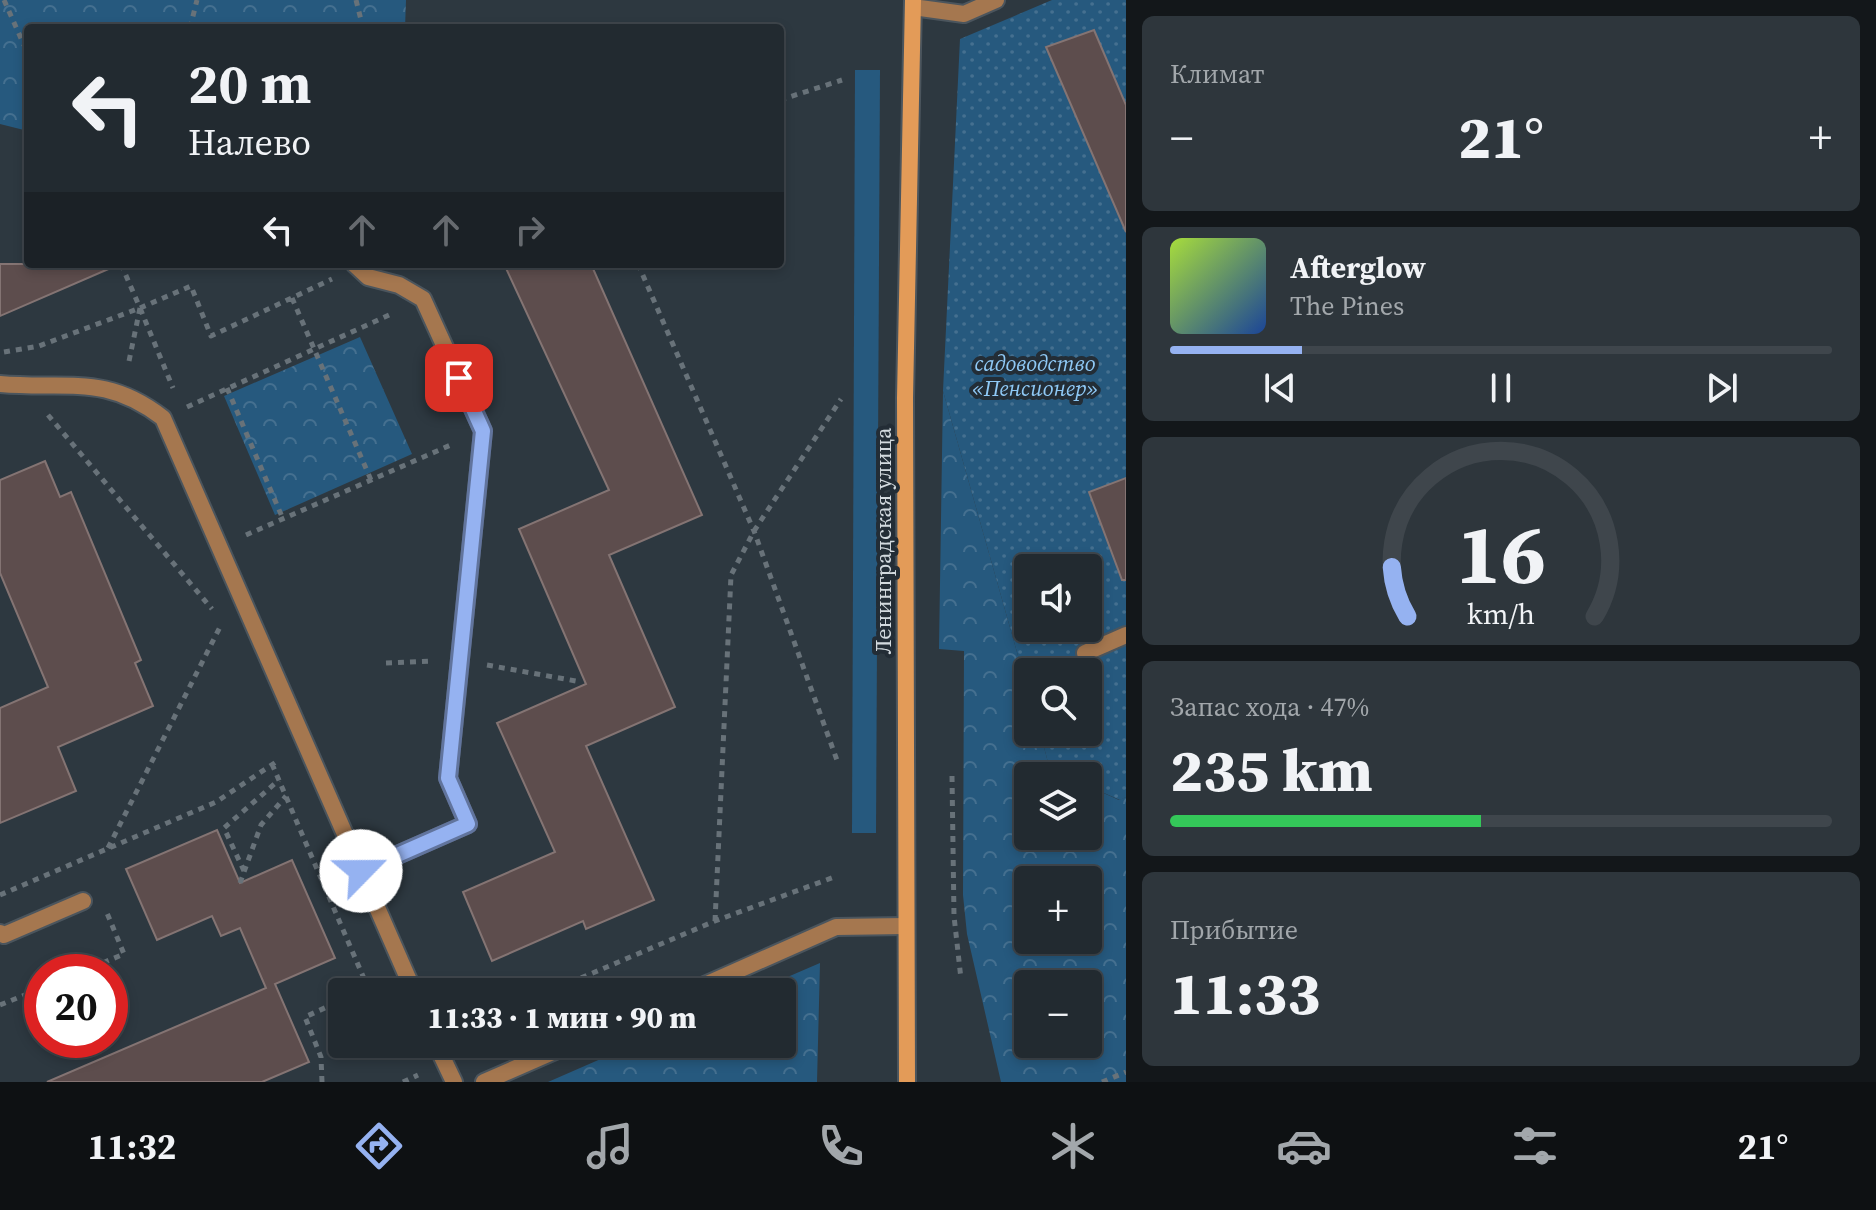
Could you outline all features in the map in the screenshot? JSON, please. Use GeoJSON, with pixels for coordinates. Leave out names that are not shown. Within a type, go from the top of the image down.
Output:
{"type":"FeatureCollection","features":[{"type":"Feature","properties":{"kind":"street"},"geometry":{"type":"LineString","coordinates":[[913,4],[964,14],[996,0]]}},
{"type":"Feature","properties":{"kind":"street","name":"Ленинградская улица"},"geometry":{"type":"LineString","coordinates":[[907,1082],[905,398],[913,4]]}},
{"type":"Feature","properties":{"kind":"street"},"geometry":{"type":"LineString","coordinates":[[358,268],[368,277],[399,285],[423,299],[483,431],[448,778],[468,824],[361,871]]}},
{"type":"Feature","properties":{"kind":"street"},"geometry":{"type":"LineString","coordinates":[[0,384],[96,386],[123,392],[163,418],[408,978]]}},
{"type":"Feature","properties":{"kind":"street"},"geometry":{"type":"LineString","coordinates":[[1085,653],[1126,635]]}},
{"type":"Feature","properties":{"kind":"street"},"geometry":{"type":"LineString","coordinates":[[0,933],[4,935],[83,901]]}},
{"type":"Feature","properties":{"kind":"street"},"geometry":{"type":"LineString","coordinates":[[721,978],[836,927],[905,926]]}},
{"type":"Feature","properties":{"kind":"street"},"geometry":{"type":"LineString","coordinates":[[443,1058],[454,1082]]}},
{"type":"Feature","properties":{"kind":"street"},"geometry":{"type":"LineString","coordinates":[[484,1082],[539,1058]]}},
{"type":"Feature","properties":{"kind":"path"},"geometry":{"type":"LineString","coordinates":[[4,0],[24,45]]}},
{"type":"Feature","properties":{"kind":"path"},"geometry":{"type":"LineString","coordinates":[[191,24],[197,0]]}},
{"type":"Feature","properties":{"kind":"path"},"geometry":{"type":"LineString","coordinates":[[356,0],[362,24]]}},
{"type":"Feature","properties":{"kind":"path"},"geometry":{"type":"LineString","coordinates":[[784,99],[842,80]]}},
{"type":"Feature","properties":{"kind":"path"},"geometry":{"type":"LineString","coordinates":[[123,392],[140,308],[124,268]]}},
{"type":"Feature","properties":{"kind":"path"},"geometry":{"type":"LineString","coordinates":[[140,308],[191,286],[211,336],[352,268]]}},
{"type":"Feature","properties":{"kind":"path"},"geometry":{"type":"LineString","coordinates":[[640,268],[754,531],[838,763]]}},
{"type":"Feature","properties":{"kind":"path"},"geometry":{"type":"LineString","coordinates":[[292,298],[371,480]]}},
{"type":"Feature","properties":{"kind":"path"},"geometry":{"type":"LineString","coordinates":[[182,409],[423,299]]}},
{"type":"Feature","properties":{"kind":"path"},"geometry":{"type":"LineString","coordinates":[[227,388],[283,519]]}},
{"type":"Feature","properties":{"kind":"path"},"geometry":{"type":"LineString","coordinates":[[715,921],[731,575],[754,531],[841,399]]}},
{"type":"Feature","properties":{"kind":"path"},"geometry":{"type":"LineString","coordinates":[[44,410],[213,611]]}},
{"type":"Feature","properties":{"kind":"path"},"geometry":{"type":"LineString","coordinates":[[238,539],[483,431]]}},
{"type":"Feature","properties":{"kind":"path"},"geometry":{"type":"LineString","coordinates":[[108,849],[222,623],[231,618]]}},
{"type":"Feature","properties":{"kind":"path"},"geometry":{"type":"LineString","coordinates":[[0,895],[216,802],[287,756]]}},
{"type":"Feature","properties":{"kind":"path"},"geometry":{"type":"LineString","coordinates":[[272,764],[364,978]]}},
{"type":"Feature","properties":{"kind":"path"},"geometry":{"type":"LineString","coordinates":[[952,776],[954,916],[961,979]]}},
{"type":"Feature","properties":{"kind":"path"},"geometry":{"type":"LineString","coordinates":[[244,871],[224,828],[279,780]]}},
{"type":"Feature","properties":{"kind":"path"},"geometry":{"type":"LineString","coordinates":[[240,883],[261,825],[286,796]]}},
{"type":"Feature","properties":{"kind":"path"},"geometry":{"type":"LineString","coordinates":[[581,978],[715,921],[837,876]]}},
{"type":"Feature","properties":{"kind":"path"},"geometry":{"type":"LineString","coordinates":[[0,1005],[24,995]]}},
{"type":"Feature","properties":{"kind":"path"},"geometry":{"type":"LineString","coordinates":[[322,1082],[321,1057],[305,1017],[328,1006]]}},
{"type":"Feature","properties":{"kind":"path"},"geometry":{"type":"LineString","coordinates":[[1102,1082],[1126,1072]]}},
{"type":"Feature","properties":{"kind":"green space"},"geometry":{"type":"Polygon","coordinates":[[[0,0],[406,0],[405,24],[24,24],[24,130],[0,124],[0,0]]]}},
{"type":"Feature","properties":{"kind":"green space","name":"садоводство «Пенсионер»"},"geometry":{"type":"Polygon","coordinates":[[[1052,0],[1126,0],[1126,797],[1120,800],[1102,792],[1102,762],[1048,762],[1044,746],[1102,746],[1102,658],[1019,658],[1014,642],[1102,642],[1102,554],[1014,554],[1014,642],[943,391],[960,39],[1052,0]]]}},
{"type":"Feature","properties":{"kind":"green space"},"geometry":{"type":"Polygon","coordinates":[[[855,70],[880,70],[876,833],[852,833],[855,70]]]}},
{"type":"Feature","properties":{"kind":"green space"},"geometry":{"type":"Polygon","coordinates":[[[360,337],[412,454],[275,515],[224,396],[360,337]]]}},
{"type":"Feature","properties":{"kind":"green space"},"geometry":{"type":"Polygon","coordinates":[[[943,391],[1019,658],[1014,658],[1014,746],[1044,746],[1048,762],[1014,762],[1014,850],[1102,850],[1102,792],[1119,800],[1126,797],[1126,1082],[1001,1082],[967,934],[963,895],[964,651],[939,649],[943,391]]]}},
{"type":"Feature","properties":{"kind":"green space"},"geometry":{"type":"Polygon","coordinates":[[[820,963],[817,1082],[548,1082],[603,1058],[796,1058],[796,978],[785,978],[820,963]]]}},
{"type":"Feature","properties":{"kind":"building"},"geometry":{"type":"Polygon","coordinates":[[[1094,30],[1126,105],[1126,232],[1046,47],[1094,30]]]}},
{"type":"Feature","properties":{"kind":"building"},"geometry":{"type":"Polygon","coordinates":[[[0,264],[24,264],[24,268],[111,268],[0,316],[0,264]]]}},
{"type":"Feature","properties":{"kind":"building"},"geometry":{"type":"Polygon","coordinates":[[[506,268],[593,268],[702,515],[609,555],[675,707],[586,746],[654,900],[586,929],[583,921],[492,961],[463,892],[555,852],[497,723],[586,684],[519,529],[609,490],[506,268]]]}},
{"type":"Feature","properties":{"kind":"building"},"geometry":{"type":"Polygon","coordinates":[[[45,461],[60,497],[71,492],[141,660],[135,663],[153,706],[58,747],[76,791],[0,823],[0,708],[48,687],[0,573],[0,480],[45,461]]]}},
{"type":"Feature","properties":{"kind":"building"},"geometry":{"type":"Polygon","coordinates":[[[1126,478],[1126,580],[1122,580],[1089,492],[1126,478]]]}},
{"type":"Feature","properties":{"kind":"building"},"geometry":{"type":"Polygon","coordinates":[[[217,830],[240,883],[292,860],[335,958],[275,984],[309,1062],[262,1082],[47,1082],[103,1058],[128,1058],[128,1047],[266,988],[240,928],[221,936],[212,916],[157,940],[126,869],[217,830]]]}},
{"type":"Feature","properties":{"kind":"route"},"geometry":{"type":"LineString","coordinates":[[361,871],[468,824],[448,778],[483,431],[459,378]]}}]}
